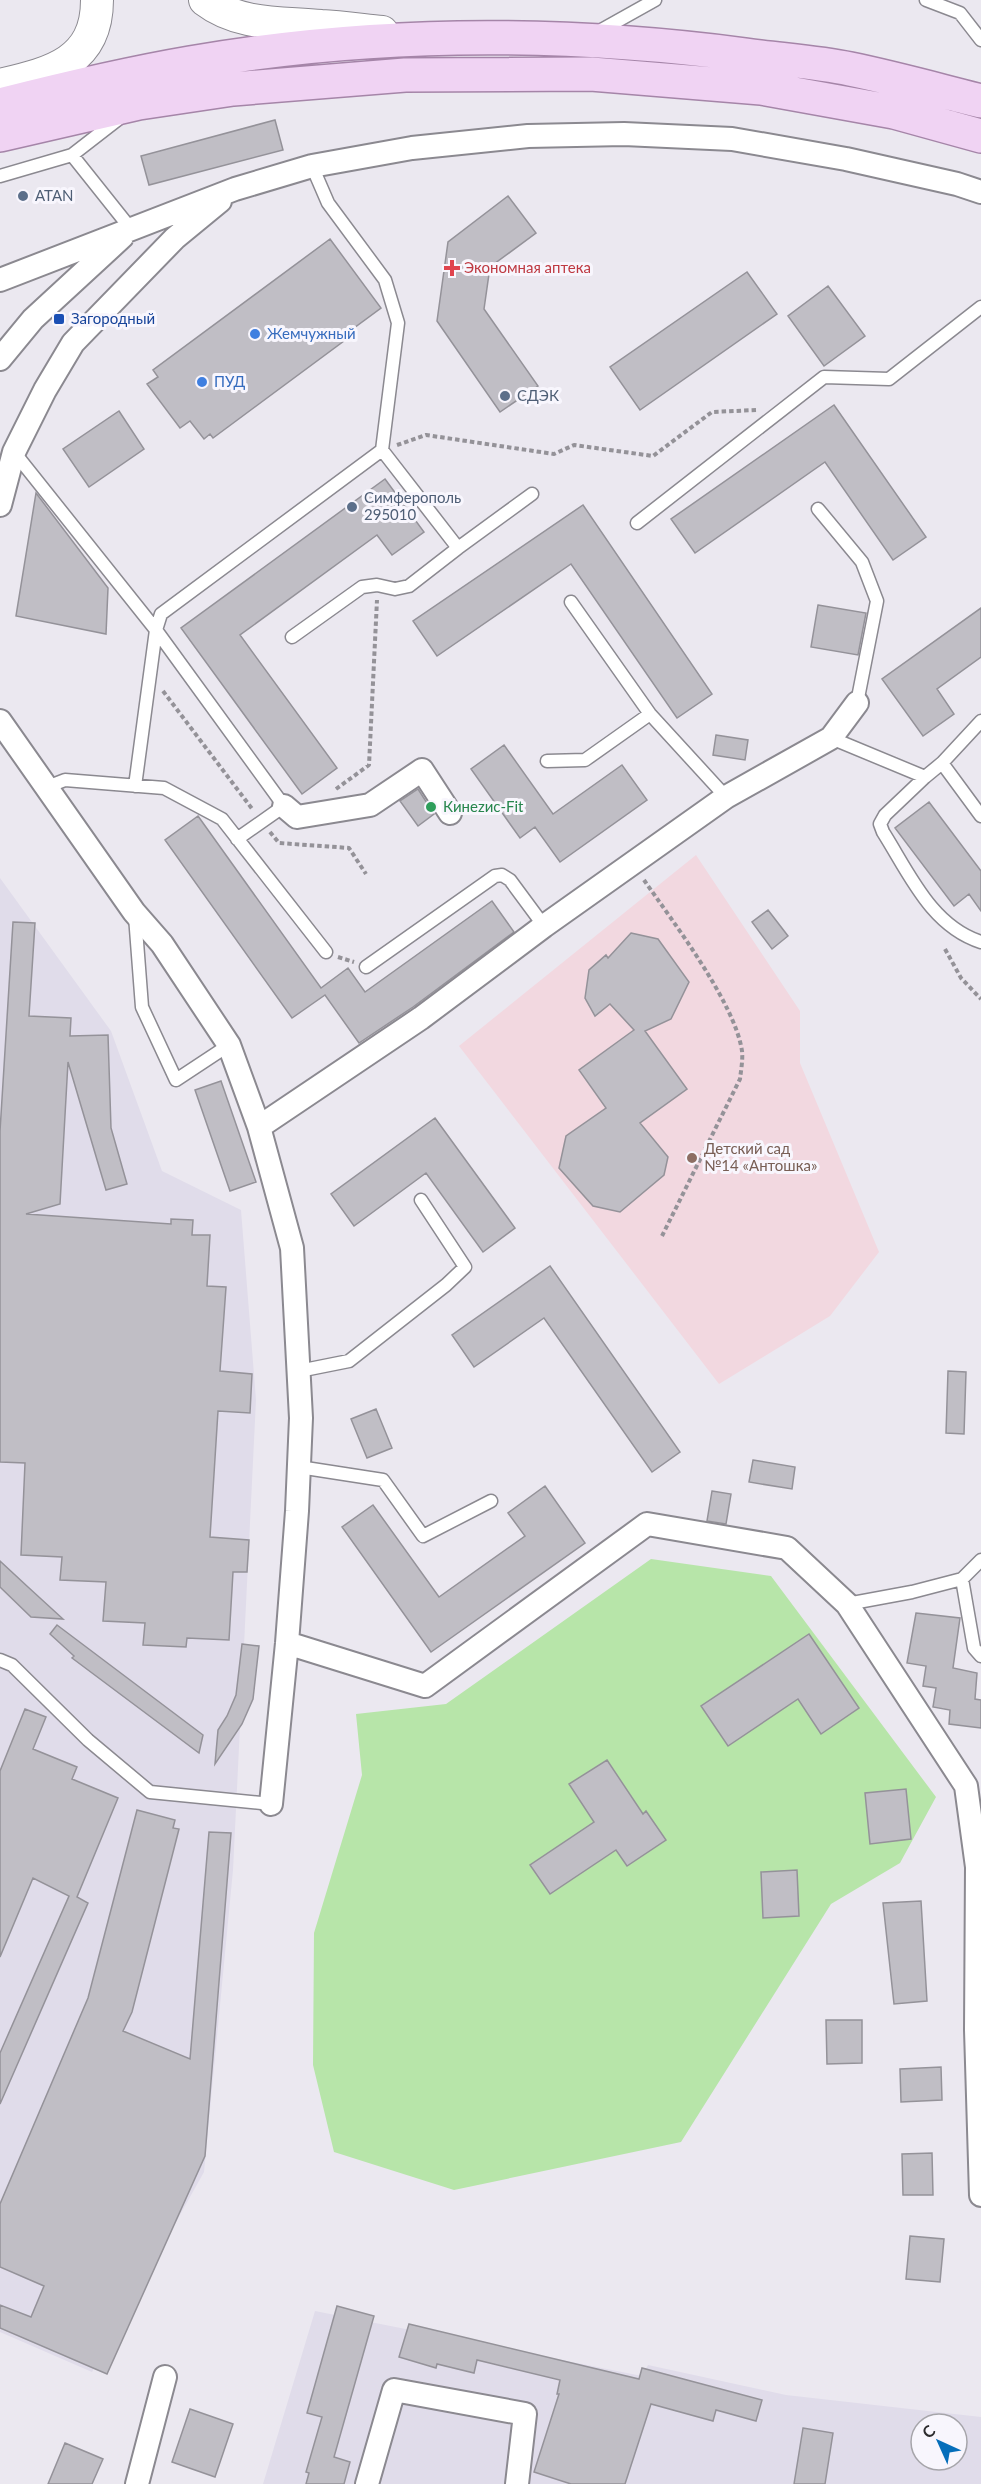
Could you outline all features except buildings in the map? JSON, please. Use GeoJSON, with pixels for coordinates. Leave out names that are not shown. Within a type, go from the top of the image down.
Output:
{"type":"FeatureCollection","features":[{"type":"Feature","properties":{"kind":"main road"},"geometry":{"type":"LineString","coordinates":[[0,85],[43,75],[76,57],[97,16],[97,0]]}},
{"type":"Feature","properties":{"kind":"main road"},"geometry":{"type":"LineString","coordinates":[[205,0],[231,14],[262,23],[320,25],[451,39]]}},
{"type":"Feature","properties":{"kind":"main road"},"geometry":{"type":"LineString","coordinates":[[0,105],[124,75],[192,63],[290,49],[451,39],[586,39],[666,45],[849,69],[981,100]]}},
{"type":"Feature","properties":{"kind":"main road"},"geometry":{"type":"LineString","coordinates":[[0,135],[139,103],[233,89],[405,75],[591,74],[761,88],[894,112],[981,136]]}},
{"type":"Feature","properties":{"kind":"street"},"geometry":{"type":"LineString","coordinates":[[0,280],[235,189],[312,166],[412,148],[528,136],[624,134],[732,139],[846,159],[957,184],[981,192]]}},
{"type":"Feature","properties":{"kind":"street"},"geometry":{"type":"LineString","coordinates":[[0,505],[8,465],[45,390],[73,343],[175,238],[235,189]]}},
{"type":"Feature","properties":{"kind":"street"},"geometry":{"type":"LineString","coordinates":[[0,358],[33,319],[131,229]]}},
{"type":"Feature","properties":{"kind":"street"},"geometry":{"type":"LineString","coordinates":[[259,1127],[421,1018],[544,926],[726,797],[831,738],[857,703]]}},
{"type":"Feature","properties":{"kind":"street"},"geometry":{"type":"LineString","coordinates":[[0,721],[134,912],[162,944],[229,1045],[259,1127],[292,1248],[301,1418],[287,1642],[271,1804]]}},
{"type":"Feature","properties":{"kind":"street"},"geometry":{"type":"LineString","coordinates":[[291,812],[370,805],[422,770],[450,813]]}},
{"type":"Feature","properties":{"kind":"street"},"geometry":{"type":"LineString","coordinates":[[287,1642],[425,1686],[647,1524],[787,1548],[847,1604],[966,1786],[979,1865],[976,2030],[981,2195]]}},
{"type":"Feature","properties":{"kind":"street"},"geometry":{"type":"LineString","coordinates":[[137,2484],[165,2377]]}},
{"type":"Feature","properties":{"kind":"street"},"geometry":{"type":"LineString","coordinates":[[368,2484],[394,2390],[525,2414],[517,2484]]}},
{"type":"Feature","properties":{"kind":"lane"},"geometry":{"type":"LineString","coordinates":[[586,39],[655,0]]}},
{"type":"Feature","properties":{"kind":"lane"},"geometry":{"type":"LineString","coordinates":[[926,0],[960,13],[981,40]]}},
{"type":"Feature","properties":{"kind":"lane"},"geometry":{"type":"LineString","coordinates":[[0,176],[72,155],[139,103]]}},
{"type":"Feature","properties":{"kind":"lane"},"geometry":{"type":"LineString","coordinates":[[72,155],[131,229]]}},
{"type":"Feature","properties":{"kind":"lane"},"geometry":{"type":"LineString","coordinates":[[312,166],[328,203],[385,280],[398,323],[382,450],[458,548]]}},
{"type":"Feature","properties":{"kind":"lane"},"geometry":{"type":"LineString","coordinates":[[637,523],[824,377],[889,379],[981,307]]}},
{"type":"Feature","properties":{"kind":"lane"},"geometry":{"type":"LineString","coordinates":[[135,786],[156,630],[161,614],[382,450]]}},
{"type":"Feature","properties":{"kind":"lane"},"geometry":{"type":"LineString","coordinates":[[8,465],[156,630],[291,812],[237,839]]}},
{"type":"Feature","properties":{"kind":"lane"},"geometry":{"type":"LineString","coordinates":[[292,637],[362,587],[377,585],[395,589],[409,586],[532,494]]}},
{"type":"Feature","properties":{"kind":"lane"},"geometry":{"type":"LineString","coordinates":[[818,509],[862,562],[877,601],[857,703]]}},
{"type":"Feature","properties":{"kind":"lane"},"geometry":{"type":"LineString","coordinates":[[571,602],[650,714],[726,797]]}},
{"type":"Feature","properties":{"kind":"lane"},"geometry":{"type":"LineString","coordinates":[[547,761],[585,760],[650,714]]}},
{"type":"Feature","properties":{"kind":"lane"},"geometry":{"type":"LineString","coordinates":[[981,721],[942,763],[885,815],[880,824],[933,911],[966,937],[981,942]]}},
{"type":"Feature","properties":{"kind":"lane"},"geometry":{"type":"LineString","coordinates":[[831,738],[925,777]]}},
{"type":"Feature","properties":{"kind":"lane"},"geometry":{"type":"LineString","coordinates":[[942,763],[981,816]]}},
{"type":"Feature","properties":{"kind":"lane"},"geometry":{"type":"LineString","coordinates":[[47,787],[64,780],[164,788],[222,819],[326,952]]}},
{"type":"Feature","properties":{"kind":"lane"},"geometry":{"type":"LineString","coordinates":[[366,967],[495,876],[502,875],[510,880],[544,926]]}},
{"type":"Feature","properties":{"kind":"lane"},"geometry":{"type":"LineString","coordinates":[[134,912],[142,1007],[176,1080],[229,1045]]}},
{"type":"Feature","properties":{"kind":"lane"},"geometry":{"type":"LineString","coordinates":[[299,1371],[349,1361],[446,1285],[465,1267],[422,1200]]}},
{"type":"Feature","properties":{"kind":"lane"},"geometry":{"type":"LineString","coordinates":[[299,1467],[383,1479],[423,1536],[491,1501]]}},
{"type":"Feature","properties":{"kind":"lane"},"geometry":{"type":"LineString","coordinates":[[847,1604],[912,1592],[962,1579],[981,1560]]}},
{"type":"Feature","properties":{"kind":"lane"},"geometry":{"type":"LineString","coordinates":[[962,1579],[974,1648],[981,1656]]}},
{"type":"Feature","properties":{"kind":"lane"},"geometry":{"type":"LineString","coordinates":[[0,1660],[12,1665],[88,1740],[150,1792],[271,1804]]}},
{"type":"Feature","properties":{"kind":"path"},"geometry":{"type":"LineString","coordinates":[[382,450],[426,435],[554,454],[574,445],[653,456],[712,412],[781,411]]}},
{"type":"Feature","properties":{"kind":"path"},"geometry":{"type":"LineString","coordinates":[[333,791],[369,765],[377,585]]}},
{"type":"Feature","properties":{"kind":"path"},"geometry":{"type":"LineString","coordinates":[[273,835],[291,812]]}},
{"type":"Feature","properties":{"kind":"path"},"geometry":{"type":"LineString","coordinates":[[633,864],[712,982],[733,1021],[742,1052],[740,1079],[662,1236]]}},
{"type":"Feature","properties":{"kind":"path"},"geometry":{"type":"LineString","coordinates":[[945,950],[961,978],[981,999]]}},
{"type":"Feature","properties":{"kind":"path"},"geometry":{"type":"LineString","coordinates":[[326,952],[366,967]]}},
{"type":"Feature","properties":{"kind":"shaded area","name":"Детский сад №14 «Антошка»"},"geometry":{"type":"Polygon","coordinates":[[[696,855],[800,1011],[800,1063],[879,1252],[830,1316],[719,1384],[459,1046],[696,855]]]}},
{"type":"Feature","properties":{"kind":"shaded area"},"geometry":{"type":"Polygon","coordinates":[[[0,878],[111,1031],[162,1171],[241,1210],[256,1400],[233,1870],[204,2172],[92,2372],[0,2332],[0,878]]]}},
{"type":"Feature","properties":{"kind":"shaded area"},"geometry":{"type":"Polygon","coordinates":[[[315,2311],[642,2376],[648,2365],[786,2395],[937,2412],[909,2412],[909,2472],[969,2472],[969,2416],[981,2417],[981,2484],[263,2484],[315,2311]]]}},
{"type":"Feature","properties":{"kind":"green space"},"geometry":{"type":"Polygon","coordinates":[[[651,1559],[771,1576],[936,1797],[900,1863],[831,1904],[681,2142],[454,2190],[334,2152],[313,2065],[314,1933],[362,1775],[356,1714],[446,1704],[651,1559]]]}},
{"type":"Feature","properties":{"kind":"place","name":"ATAN"},"geometry":{"type":"Point","coordinates":[23,196]}},
{"type":"Feature","properties":{"kind":"place","name":"Экономная аптека"},"geometry":{"type":"Point","coordinates":[452,268]}},
{"type":"Feature","properties":{"kind":"place","name":"Загородный"},"geometry":{"type":"Point","coordinates":[59,319]}},
{"type":"Feature","properties":{"kind":"place","name":"Жемчужный"},"geometry":{"type":"Point","coordinates":[255,334]}},
{"type":"Feature","properties":{"kind":"place","name":"ПУД"},"geometry":{"type":"Point","coordinates":[202,382]}},
{"type":"Feature","properties":{"kind":"place","name":"СДЭК"},"geometry":{"type":"Point","coordinates":[505,396]}},
{"type":"Feature","properties":{"kind":"place","name":"Симферополь 295010"},"geometry":{"type":"Point","coordinates":[352,507]}},
{"type":"Feature","properties":{"kind":"place","name":"Кинеzис-Fit"},"geometry":{"type":"Point","coordinates":[431,807]}},
{"type":"Feature","properties":{"kind":"place","name":"Детский сад №14 «Антошка»"},"geometry":{"type":"Point","coordinates":[692,1158]}}]}
